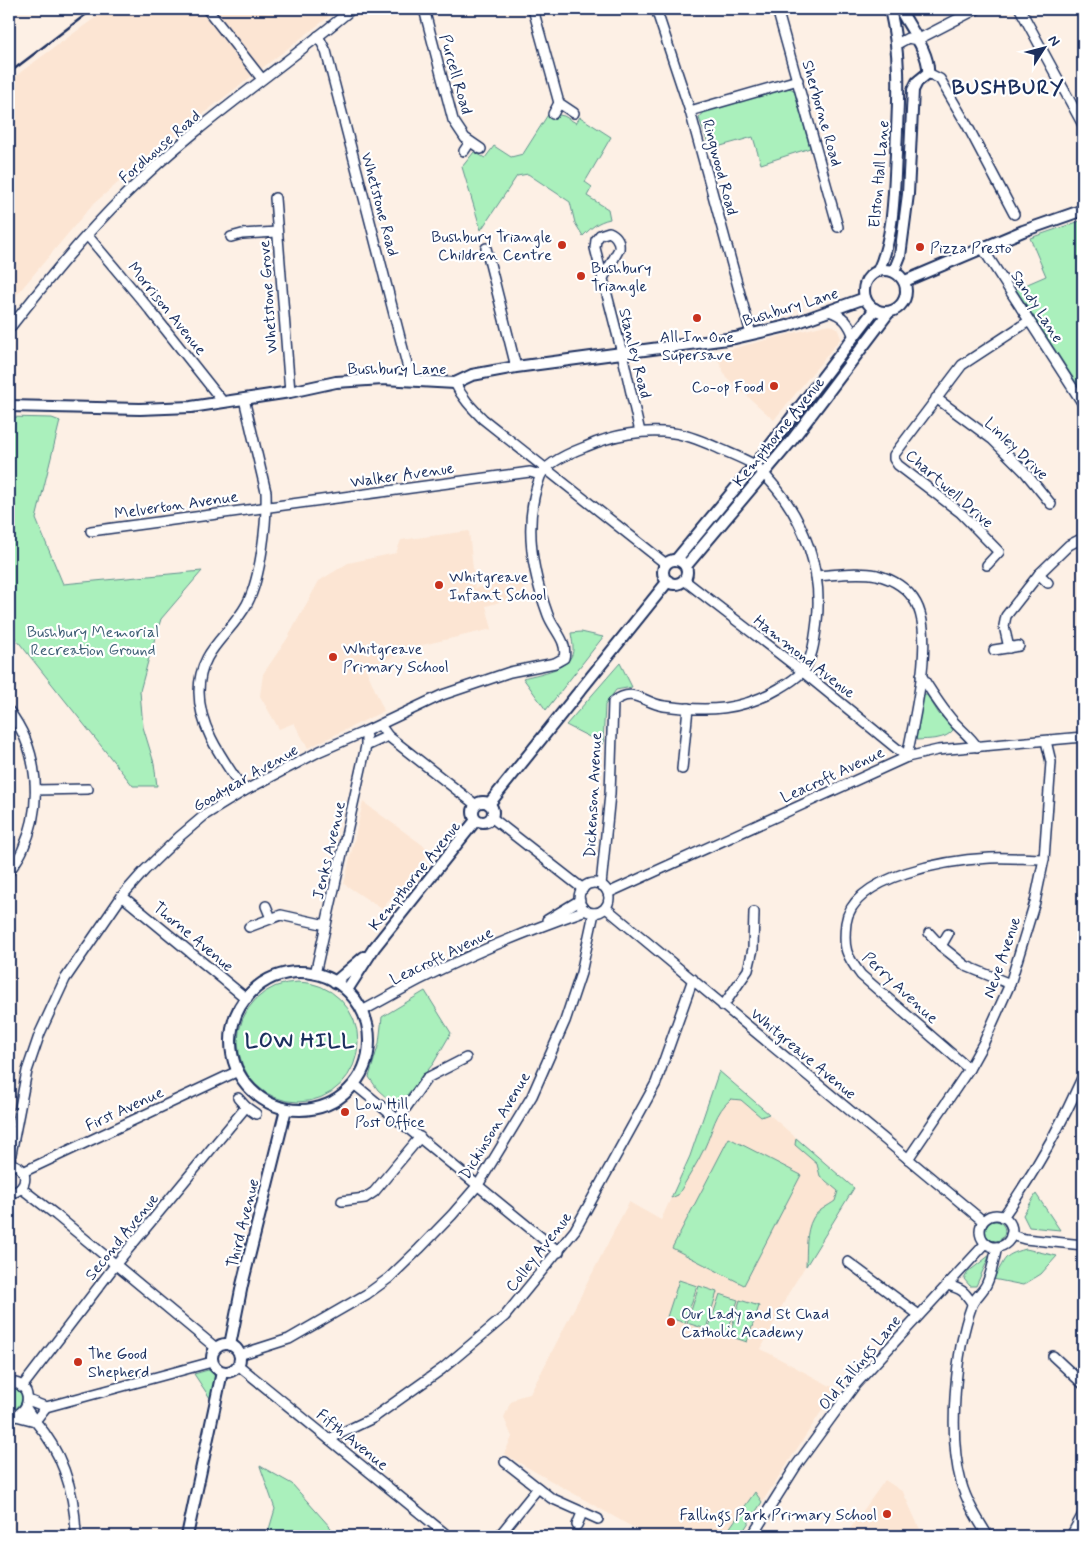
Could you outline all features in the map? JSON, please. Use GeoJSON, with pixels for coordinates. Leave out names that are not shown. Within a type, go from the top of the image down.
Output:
{"type":"FeatureCollection","features":[{"type":"Feature","properties":{"kind":"street"},"geometry":{"type":"LineString","coordinates":[[207,9],[262,79]]}},
{"type":"Feature","properties":{"kind":"street","name":"Fordhouse Road"},"geometry":{"type":"LineString","coordinates":[[9,329],[66,258],[127,193],[154,168],[262,79],[352,9]]}},
{"type":"Feature","properties":{"kind":"street","name":"Purcell Road"},"geometry":{"type":"LineString","coordinates":[[424,9],[453,120],[465,138],[481,149]]}},
{"type":"Feature","properties":{"kind":"street"},"geometry":{"type":"LineString","coordinates":[[533,9],[559,103],[574,112]]}},
{"type":"Feature","properties":{"kind":"street","name":"Ringwood Road"},"geometry":{"type":"LineString","coordinates":[[656,9],[690,111],[751,334]]}},
{"type":"Feature","properties":{"kind":"street","name":"Sherborne Road"},"geometry":{"type":"LineString","coordinates":[[777,9],[838,226]]}},
{"type":"Feature","properties":{"kind":"street","name":"Elston Hall Lane"},"geometry":{"type":"LineString","coordinates":[[878,271],[885,255],[894,192],[900,78],[897,44],[890,9]]}},
{"type":"Feature","properties":{"kind":"street"},"geometry":{"type":"LineString","coordinates":[[900,9],[925,56],[928,73]]}},
{"type":"Feature","properties":{"kind":"street"},"geometry":{"type":"LineString","coordinates":[[897,44],[908,38],[917,40],[977,9]]}},
{"type":"Feature","properties":{"kind":"street"},"geometry":{"type":"LineString","coordinates":[[1020,9],[1083,125]]}},
{"type":"Feature","properties":{"kind":"street","name":"Whetstone Road"},"geometry":{"type":"LineString","coordinates":[[318,36],[326,51],[411,380]]}},
{"type":"Feature","properties":{"kind":"street"},"geometry":{"type":"LineString","coordinates":[[900,78],[917,82],[928,73]]}},
{"type":"Feature","properties":{"kind":"street"},"geometry":{"type":"LineString","coordinates":[[928,73],[940,79],[967,125],[1014,214]]}},
{"type":"Feature","properties":{"kind":"street"},"geometry":{"type":"LineString","coordinates":[[690,111],[798,80]]}},
{"type":"Feature","properties":{"kind":"street","name":"Elston Hall Lane"},"geometry":{"type":"LineString","coordinates":[[894,271],[900,256],[908,194],[912,100],[913,90],[917,82]]}},
{"type":"Feature","properties":{"kind":"street"},"geometry":{"type":"LineString","coordinates":[[553,114],[559,103]]}},
{"type":"Feature","properties":{"kind":"street"},"geometry":{"type":"LineString","coordinates":[[464,151],[470,142]]}},
{"type":"Feature","properties":{"kind":"street","name":"Whetstone Grove"},"geometry":{"type":"LineString","coordinates":[[275,198],[290,392]]}},
{"type":"Feature","properties":{"kind":"street"},"geometry":{"type":"LineString","coordinates":[[905,281],[1023,231],[1083,210]]}},
{"type":"Feature","properties":{"kind":"street"},"geometry":{"type":"LineString","coordinates":[[231,237],[242,234],[278,232]]}},
{"type":"Feature","properties":{"kind":"street","name":"Stanley Road"},"geometry":{"type":"LineString","coordinates":[[602,280],[620,244],[618,238],[609,232],[600,235],[596,240],[595,248],[602,280],[622,353],[640,432]]}},
{"type":"Feature","properties":{"kind":"street","name":"Morrison Avenue"},"geometry":{"type":"LineString","coordinates":[[87,234],[223,402]]}},
{"type":"Feature","properties":{"kind":"street"},"geometry":{"type":"LineString","coordinates":[[486,248],[516,368]]}},
{"type":"Feature","properties":{"kind":"street","name":"Sandy Lane"},"geometry":{"type":"LineString","coordinates":[[983,249],[1083,404]]}},
{"type":"Feature","properties":{"kind":"street"},"geometry":{"type":"LineString","coordinates":[[886,269],[894,271],[905,281],[907,291],[905,300],[900,307],[889,312],[875,310],[865,298],[866,280],[878,271],[886,269]]}},
{"type":"Feature","properties":{"kind":"street","name":"Bushbury Lane"},"geometry":{"type":"LineString","coordinates":[[9,406],[140,409],[191,407],[290,392],[336,382],[383,379],[455,383],[472,375],[691,345],[751,334],[786,326],[865,298]]}},
{"type":"Feature","properties":{"kind":"street","name":"Kempthorne Avenue"},"geometry":{"type":"LineString","coordinates":[[671,562],[754,465],[875,310]]}},
{"type":"Feature","properties":{"kind":"street"},"geometry":{"type":"LineString","coordinates":[[829,312],[840,315],[845,319],[854,337]]}},
{"type":"Feature","properties":{"kind":"street","name":"Kempthorne Avenue"},"geometry":{"type":"LineString","coordinates":[[686,566],[764,474],[840,378],[889,312]]}},
{"type":"Feature","properties":{"kind":"street","name":"Chartwell Drive"},"geometry":{"type":"LineString","coordinates":[[987,566],[999,552],[961,513],[894,459],[895,452],[962,365],[1029,321]]}},
{"type":"Feature","properties":{"kind":"street"},"geometry":{"type":"LineString","coordinates":[[455,383],[468,404],[542,473],[671,562],[682,562],[686,566],[687,572],[684,580],[677,583],[668,580],[664,573],[671,562]]}},
{"type":"Feature","properties":{"kind":"street","name":"Linley Drive"},"geometry":{"type":"LineString","coordinates":[[936,398],[993,440],[1024,471],[1051,504]]}},
{"type":"Feature","properties":{"kind":"street"},"geometry":{"type":"LineString","coordinates":[[244,399],[262,474],[266,507],[260,560],[253,592],[236,622],[210,651],[204,665],[199,693],[206,726],[244,791]]}},
{"type":"Feature","properties":{"kind":"street"},"geometry":{"type":"LineString","coordinates":[[542,473],[569,454],[601,440],[640,432],[672,433],[690,437],[754,465],[782,495],[792,510],[807,542],[816,576],[818,611],[810,658],[803,672],[772,693],[751,702],[710,710],[688,708],[682,769]]}},
{"type":"Feature","properties":{"kind":"street","name":"Walker Avenue"},"geometry":{"type":"LineString","coordinates":[[266,507],[530,472],[542,473]]}},
{"type":"Feature","properties":{"kind":"street","name":"Goodyear Avenue"},"geometry":{"type":"LineString","coordinates":[[9,1164],[26,1071],[40,1033],[65,979],[122,896],[145,870],[179,837],[205,814],[320,751],[442,695],[510,672],[555,663],[564,658],[565,645],[549,619],[537,584],[533,561],[531,513],[542,473]]}},
{"type":"Feature","properties":{"kind":"street","name":"Melverton Avenue"},"geometry":{"type":"LineString","coordinates":[[90,531],[266,507]]}},
{"type":"Feature","properties":{"kind":"street"},"geometry":{"type":"LineString","coordinates":[[994,650],[1014,647],[1004,626],[1006,616],[1038,574],[1069,545],[1083,538]]}},
{"type":"Feature","properties":{"kind":"street"},"geometry":{"type":"LineString","coordinates":[[1038,574],[1048,583]]}},
{"type":"Feature","properties":{"kind":"street"},"geometry":{"type":"LineString","coordinates":[[816,576],[876,575],[890,579],[909,592],[916,603],[924,629],[921,674],[907,757]]}},
{"type":"Feature","properties":{"kind":"street"},"geometry":{"type":"LineString","coordinates":[[489,804],[668,580]]}},
{"type":"Feature","properties":{"kind":"street","name":"Hammond Avenue"},"geometry":{"type":"LineString","coordinates":[[684,580],[803,672],[907,757]]}},
{"type":"Feature","properties":{"kind":"street"},"geometry":{"type":"LineString","coordinates":[[921,674],[938,702],[954,722],[973,740],[977,747]]}},
{"type":"Feature","properties":{"kind":"street","name":"Dickenson Avenue"},"geometry":{"type":"LineString","coordinates":[[601,885],[610,794],[611,707],[613,702],[624,695],[632,695],[661,705],[688,708]]}},
{"type":"Feature","properties":{"kind":"street"},"geometry":{"type":"LineString","coordinates":[[9,711],[26,741],[34,770],[36,790],[32,823],[28,836],[23,850],[9,872]]}},
{"type":"Feature","properties":{"kind":"street"},"geometry":{"type":"LineString","coordinates":[[380,725],[388,736],[476,806]]}},
{"type":"Feature","properties":{"kind":"street","name":"Jenks Avenue"},"geometry":{"type":"LineString","coordinates":[[315,974],[366,746],[364,732]]}},
{"type":"Feature","properties":{"kind":"street"},"geometry":{"type":"LineString","coordinates":[[366,746],[388,736]]}},
{"type":"Feature","properties":{"kind":"street","name":"Leacroft Avenue"},"geometry":{"type":"LineString","coordinates":[[608,893],[907,757],[938,750],[1083,737]]}},
{"type":"Feature","properties":{"kind":"street","name":"Neve Avenue"},"geometry":{"type":"LineString","coordinates":[[908,1159],[969,1069],[984,1042],[1010,984],[1035,902],[1044,859],[1051,762],[1046,741]]}},
{"type":"Feature","properties":{"kind":"street"},"geometry":{"type":"LineString","coordinates":[[36,790],[88,789]]}},
{"type":"Feature","properties":{"kind":"street"},"geometry":{"type":"LineString","coordinates":[[482,802],[489,804],[493,810],[491,817],[484,822],[476,820],[473,813],[476,806],[482,802]]}},
{"type":"Feature","properties":{"kind":"street"},"geometry":{"type":"LineString","coordinates":[[491,817],[583,888]]}},
{"type":"Feature","properties":{"kind":"street","name":"Kempthorne Avenue"},"geometry":{"type":"LineString","coordinates":[[347,990],[374,948],[476,820]]}},
{"type":"Feature","properties":{"kind":"street","name":"Perry Avenue"},"geometry":{"type":"LineString","coordinates":[[969,1069],[862,976],[848,956],[844,937],[847,918],[852,907],[865,892],[880,883],[904,874],[946,864],[990,858],[1044,859]]}},
{"type":"Feature","properties":{"kind":"street"},"geometry":{"type":"LineString","coordinates":[[593,884],[601,885],[608,893],[609,901],[606,908],[600,912],[590,912],[581,905],[580,900],[583,888],[593,884]]}},
{"type":"Feature","properties":{"kind":"street","name":"Thorne Avenue"},"geometry":{"type":"LineString","coordinates":[[122,896],[247,999]]}},
{"type":"Feature","properties":{"kind":"street","name":"Leacroft Avenue"},"geometry":{"type":"LineString","coordinates":[[362,1011],[419,980],[534,928],[580,900]]}},
{"type":"Feature","properties":{"kind":"street"},"geometry":{"type":"LineString","coordinates":[[266,906],[271,918]]}},
{"type":"Feature","properties":{"kind":"street","name":"Whitgreave Avenue"},"geometry":{"type":"LineString","coordinates":[[606,908],[983,1221]]}},
{"type":"Feature","properties":{"kind":"street","name":"Leacroft Avenue"},"geometry":{"type":"LineString","coordinates":[[534,928],[590,912]]}},
{"type":"Feature","properties":{"kind":"street","name":"Dickinson Avenue"},"geometry":{"type":"LineString","coordinates":[[239,1360],[289,1339],[367,1294],[389,1278],[452,1215],[478,1185],[532,1096],[564,1020],[581,973],[590,912]]}},
{"type":"Feature","properties":{"kind":"street"},"geometry":{"type":"LineString","coordinates":[[723,1006],[748,970],[753,949],[754,912]]}},
{"type":"Feature","properties":{"kind":"street"},"geometry":{"type":"LineString","coordinates":[[249,926],[271,918],[287,916],[326,925]]}},
{"type":"Feature","properties":{"kind":"street"},"geometry":{"type":"LineString","coordinates":[[929,933],[940,946],[966,966],[1010,984]]}},
{"type":"Feature","properties":{"kind":"street"},"geometry":{"type":"LineString","coordinates":[[940,946],[948,934]]}},
{"type":"Feature","properties":{"kind":"street","name":"Kempthorne Avenue"},"geometry":{"type":"LineString","coordinates":[[335,982],[374,948]]}},
{"type":"Feature","properties":{"kind":"street"},"geometry":{"type":"LineString","coordinates":[[293,973],[315,974],[335,982],[347,990],[362,1011],[369,1046],[364,1066],[354,1084],[339,1097],[320,1108],[286,1109],[259,1097],[246,1084],[238,1070],[231,1048],[232,1028],[239,1009],[247,999],[257,988],[274,978],[293,973]]}},
{"type":"Feature","properties":{"kind":"street","name":"Colley Avenue"},"geometry":{"type":"LineString","coordinates":[[329,1439],[373,1418],[442,1369],[505,1316],[559,1252],[575,1230],[656,1083],[692,979]]}},
{"type":"Feature","properties":{"kind":"street"},"geometry":{"type":"LineString","coordinates":[[398,1119],[427,1078],[466,1058]]}},
{"type":"Feature","properties":{"kind":"street","name":"First Avenue"},"geometry":{"type":"LineString","coordinates":[[23,1172],[238,1070]]}},
{"type":"Feature","properties":{"kind":"street"},"geometry":{"type":"LineString","coordinates":[[1003,1217],[1031,1177],[1083,1076]]}},
{"type":"Feature","properties":{"kind":"street"},"geometry":{"type":"LineString","coordinates":[[354,1084],[559,1252]]}},
{"type":"Feature","properties":{"kind":"street"},"geometry":{"type":"LineString","coordinates":[[238,1098],[256,1114]]}},
{"type":"Feature","properties":{"kind":"street","name":"Second Avenue"},"geometry":{"type":"LineString","coordinates":[[22,1387],[116,1264],[246,1107]]}},
{"type":"Feature","properties":{"kind":"street","name":"Third Avenue"},"geometry":{"type":"LineString","coordinates":[[230,1345],[242,1285],[286,1109]]}},
{"type":"Feature","properties":{"kind":"street"},"geometry":{"type":"LineString","coordinates":[[342,1201],[365,1198],[374,1192],[420,1137]]}},
{"type":"Feature","properties":{"kind":"street"},"geometry":{"type":"LineString","coordinates":[[9,1164],[17,1166],[23,1172],[25,1180],[21,1188],[9,1193]]}},
{"type":"Feature","properties":{"kind":"street"},"geometry":{"type":"LineString","coordinates":[[21,1188],[116,1264],[216,1348]]}},
{"type":"Feature","properties":{"kind":"street"},"geometry":{"type":"LineString","coordinates":[[992,1215],[1003,1217],[1010,1224],[1011,1235],[1006,1243],[998,1247],[986,1243],[980,1235],[980,1226],[983,1221],[992,1215]]}},
{"type":"Feature","properties":{"kind":"street"},"geometry":{"type":"LineString","coordinates":[[1011,1235],[1025,1239],[1083,1245]]}},
{"type":"Feature","properties":{"kind":"street","name":"Old Fallings Lane"},"geometry":{"type":"LineString","coordinates":[[752,1536],[796,1466],[855,1386],[986,1243]]}},
{"type":"Feature","properties":{"kind":"street"},"geometry":{"type":"LineString","coordinates":[[988,1536],[961,1484],[955,1448],[954,1422],[958,1365],[972,1303],[987,1285],[998,1247]]}},
{"type":"Feature","properties":{"kind":"street"},"geometry":{"type":"LineString","coordinates":[[848,1262],[919,1315]]}},
{"type":"Feature","properties":{"kind":"street"},"geometry":{"type":"LineString","coordinates":[[947,1285],[960,1288],[972,1303]]}},
{"type":"Feature","properties":{"kind":"street"},"geometry":{"type":"LineString","coordinates":[[222,1344],[230,1345],[237,1350],[239,1360],[231,1371],[222,1372],[214,1366],[212,1354],[216,1348],[222,1344]]}},
{"type":"Feature","properties":{"kind":"street"},"geometry":{"type":"LineString","coordinates":[[1053,1356],[1083,1384]]}},
{"type":"Feature","properties":{"kind":"street","name":"Fifth Avenue"},"geometry":{"type":"LineString","coordinates":[[239,1360],[329,1439],[448,1536]]}},
{"type":"Feature","properties":{"kind":"street"},"geometry":{"type":"LineString","coordinates":[[12,1417],[27,1404],[46,1407],[212,1362]]}},
{"type":"Feature","properties":{"kind":"street"},"geometry":{"type":"LineString","coordinates":[[187,1536],[222,1372]]}},
{"type":"Feature","properties":{"kind":"street"},"geometry":{"type":"LineString","coordinates":[[9,1383],[15,1382],[27,1394],[27,1404],[35,1421],[58,1453],[73,1497],[76,1536]]}},
{"type":"Feature","properties":{"kind":"street"},"geometry":{"type":"LineString","coordinates":[[35,1421],[46,1407]]}},
{"type":"Feature","properties":{"kind":"street"},"geometry":{"type":"LineString","coordinates":[[12,1417],[35,1421]]}},
{"type":"Feature","properties":{"kind":"street"},"geometry":{"type":"LineString","coordinates":[[505,1462],[551,1498],[598,1519]]}},
{"type":"Feature","properties":{"kind":"street"},"geometry":{"type":"LineString","coordinates":[[499,1536],[538,1488]]}},
{"type":"Feature","properties":{"kind":"street"},"geometry":{"type":"LineString","coordinates":[[577,1525],[582,1513]]}},
{"type":"Feature","properties":{"kind":"street"},"geometry":{"type":"LineString","coordinates":[[1071,1536],[1083,1514]]}},
{"type":"Feature","properties":{"kind":"shaded area"},"geometry":{"type":"Polygon","coordinates":[[[107,9],[339,9],[165,143],[92,205],[9,304],[9,83],[22,71],[107,9]]]}},
{"type":"Feature","properties":{"kind":"shaded area"},"geometry":{"type":"Polygon","coordinates":[[[825,325],[834,326],[841,338],[774,420],[726,377],[715,353],[825,325]]]}},
{"type":"Feature","properties":{"kind":"shaded area","name":"Whitgreave Primary School"},"geometry":{"type":"Polygon","coordinates":[[[469,531],[475,588],[519,579],[527,594],[486,606],[492,629],[418,646],[366,669],[384,711],[308,748],[294,723],[279,729],[260,696],[263,674],[287,639],[319,581],[348,563],[396,553],[401,540],[469,531]]]}},
{"type":"Feature","properties":{"kind":"shaded area"},"geometry":{"type":"Polygon","coordinates":[[[363,802],[431,851],[382,909],[344,884],[363,802]]]}},
{"type":"Feature","properties":{"kind":"shaded area","name":"Our Lady and St Chad Catholic Academy"},"geometry":{"type":"Polygon","coordinates":[[[719,1071],[854,1188],[788,1294],[761,1349],[836,1389],[740,1536],[648,1536],[504,1454],[512,1437],[504,1418],[510,1403],[518,1397],[530,1394],[629,1202],[661,1220],[690,1156],[719,1071]]]}},
{"type":"Feature","properties":{"kind":"shaded area","name":"Fallings Park Primary School"},"geometry":{"type":"Polygon","coordinates":[[[885,1480],[903,1492],[923,1536],[845,1536],[885,1480]]]}},
{"type":"Feature","properties":{"kind":"green space"},"geometry":{"type":"Polygon","coordinates":[[[789,88],[794,90],[810,148],[761,164],[753,137],[710,149],[699,118],[705,111],[789,88]]]}},
{"type":"Feature","properties":{"kind":"green space"},"geometry":{"type":"Polygon","coordinates":[[[549,113],[564,116],[576,123],[580,117],[611,137],[585,182],[592,187],[587,196],[608,209],[610,219],[595,225],[583,236],[575,223],[570,202],[528,174],[517,176],[481,230],[462,167],[474,152],[485,158],[494,146],[511,157],[523,154],[549,113]]]}},
{"type":"Feature","properties":{"kind":"green space"},"geometry":{"type":"Polygon","coordinates":[[[1083,220],[1083,393],[1016,289],[1046,276],[1030,238],[1083,220]]]}},
{"type":"Feature","properties":{"kind":"green space","name":"Bushbury Memorial Recreation Ground"},"geometry":{"type":"Polygon","coordinates":[[[9,417],[52,418],[60,421],[36,519],[63,584],[202,571],[161,619],[140,691],[143,727],[154,763],[157,786],[133,786],[9,630],[9,417]]]}},
{"type":"Feature","properties":{"kind":"green space"},"geometry":{"type":"Polygon","coordinates":[[[581,632],[603,637],[546,710],[523,678],[562,666],[571,657],[573,651],[571,633],[581,632]]]}},
{"type":"Feature","properties":{"kind":"green space"},"geometry":{"type":"Polygon","coordinates":[[[620,663],[632,687],[616,690],[605,705],[603,744],[566,725],[620,663]]]}},
{"type":"Feature","properties":{"kind":"green space"},"geometry":{"type":"Polygon","coordinates":[[[925,695],[927,695],[939,714],[951,726],[953,730],[946,736],[917,740],[914,736],[925,695]]]}},
{"type":"Feature","properties":{"kind":"green space"},"geometry":{"type":"Polygon","coordinates":[[[298,982],[310,983],[321,987],[331,992],[340,1000],[348,1009],[353,1019],[357,1030],[357,1054],[353,1065],[348,1075],[340,1084],[331,1092],[321,1097],[310,1101],[298,1102],[286,1101],[275,1097],[265,1092],[256,1084],[248,1075],[243,1065],[239,1054],[238,1042],[239,1030],[243,1019],[248,1009],[256,1000],[265,992],[275,987],[286,983],[298,982]]]}},
{"type":"Feature","properties":{"kind":"green space"},"geometry":{"type":"Polygon","coordinates":[[[425,991],[451,1033],[433,1064],[397,1107],[378,1090],[369,1077],[379,1043],[382,1017],[425,991]]]}},
{"type":"Feature","properties":{"kind":"green space"},"geometry":{"type":"Polygon","coordinates":[[[719,1071],[769,1114],[761,1117],[741,1100],[731,1099],[718,1115],[702,1153],[678,1195],[671,1198],[690,1156],[719,1071]]]}},
{"type":"Feature","properties":{"kind":"green space"},"geometry":{"type":"Polygon","coordinates":[[[729,1138],[801,1175],[744,1285],[672,1248],[729,1138]]]}},
{"type":"Feature","properties":{"kind":"green space"},"geometry":{"type":"Polygon","coordinates":[[[796,1138],[854,1188],[806,1266],[810,1223],[817,1213],[835,1201],[838,1191],[820,1176],[817,1164],[795,1145],[796,1138]]]}},
{"type":"Feature","properties":{"kind":"green space"},"geometry":{"type":"Polygon","coordinates":[[[1036,1194],[1060,1230],[1029,1227],[1023,1215],[1036,1194]]]}},
{"type":"Feature","properties":{"kind":"green space"},"geometry":{"type":"Polygon","coordinates":[[[991,1221],[999,1221],[1005,1227],[1005,1235],[999,1241],[991,1241],[985,1235],[985,1227],[991,1221]]]}},
{"type":"Feature","properties":{"kind":"green space"},"geometry":{"type":"Polygon","coordinates":[[[1026,1249],[1057,1256],[1041,1274],[1023,1285],[993,1279],[1008,1256],[1026,1249]]]}},
{"type":"Feature","properties":{"kind":"green space"},"geometry":{"type":"Polygon","coordinates":[[[990,1255],[976,1286],[970,1286],[964,1279],[968,1272],[990,1255]]]}},
{"type":"Feature","properties":{"kind":"green space"},"geometry":{"type":"Polygon","coordinates":[[[679,1280],[697,1286],[685,1323],[667,1317],[679,1280]]]}},
{"type":"Feature","properties":{"kind":"green space"},"geometry":{"type":"Polygon","coordinates":[[[699,1286],[717,1292],[706,1329],[687,1323],[699,1286]]]}},
{"type":"Feature","properties":{"kind":"green space"},"geometry":{"type":"Polygon","coordinates":[[[720,1294],[738,1300],[726,1336],[708,1330],[720,1294]]]}},
{"type":"Feature","properties":{"kind":"green space"},"geometry":{"type":"Polygon","coordinates":[[[740,1300],[759,1306],[747,1342],[729,1336],[740,1300]]]}},
{"type":"Feature","properties":{"kind":"green space"},"geometry":{"type":"Polygon","coordinates":[[[208,1370],[212,1372],[215,1378],[210,1398],[194,1374],[208,1370]]]}},
{"type":"Feature","properties":{"kind":"green space"},"geometry":{"type":"Polygon","coordinates":[[[9,1387],[18,1389],[22,1396],[21,1403],[16,1409],[9,1411],[9,1387]]]}},
{"type":"Feature","properties":{"kind":"green space"},"geometry":{"type":"Polygon","coordinates":[[[260,1466],[292,1484],[338,1536],[267,1536],[275,1509],[260,1466]]]}},
{"type":"Feature","properties":{"kind":"green space"},"geometry":{"type":"Polygon","coordinates":[[[755,1492],[762,1502],[740,1536],[724,1536],[755,1492]]]}},
{"type":"Feature","properties":{"kind":"railway"},"geometry":{"type":"LineString","coordinates":[[9,73],[93,9]]}},
{"type":"Feature","properties":{"kind":"place","name":"Bushbury Triangle Children Centre"},"geometry":{"type":"Point","coordinates":[562,245]}},
{"type":"Feature","properties":{"kind":"place","name":"Pizza Presto"},"geometry":{"type":"Point","coordinates":[920,247]}},
{"type":"Feature","properties":{"kind":"place","name":"Bushbury Triangle"},"geometry":{"type":"Point","coordinates":[581,276]}},
{"type":"Feature","properties":{"kind":"place","name":"All In One Supersave"},"geometry":{"type":"Point","coordinates":[697,318]}},
{"type":"Feature","properties":{"kind":"place","name":"Co-op Food"},"geometry":{"type":"Point","coordinates":[774,386]}},
{"type":"Feature","properties":{"kind":"place","name":"Whitgreave Infant School"},"geometry":{"type":"Point","coordinates":[439,585]}},
{"type":"Feature","properties":{"kind":"place","name":"Whitgreave Primary School"},"geometry":{"type":"Point","coordinates":[333,657]}},
{"type":"Feature","properties":{"kind":"place","name":"Low Hill Post Office"},"geometry":{"type":"Point","coordinates":[345,1112]}},
{"type":"Feature","properties":{"kind":"place","name":"Our Lady and St Chad Catholic Academy"},"geometry":{"type":"Point","coordinates":[671,1322]}},
{"type":"Feature","properties":{"kind":"place","name":"The Good Shepherd"},"geometry":{"type":"Point","coordinates":[78,1362]}},
{"type":"Feature","properties":{"kind":"place","name":"Fallings Park Primary School"},"geometry":{"type":"Point","coordinates":[887,1514]}},
{"type":"Feature","properties":{"kind":"district","name":"BUSHBURY"},"geometry":{"type":"Point","coordinates":[1008,87]}},
{"type":"Feature","properties":{"kind":"district","name":"LOW HILL"},"geometry":{"type":"Point","coordinates":[300,1040]}}]}
